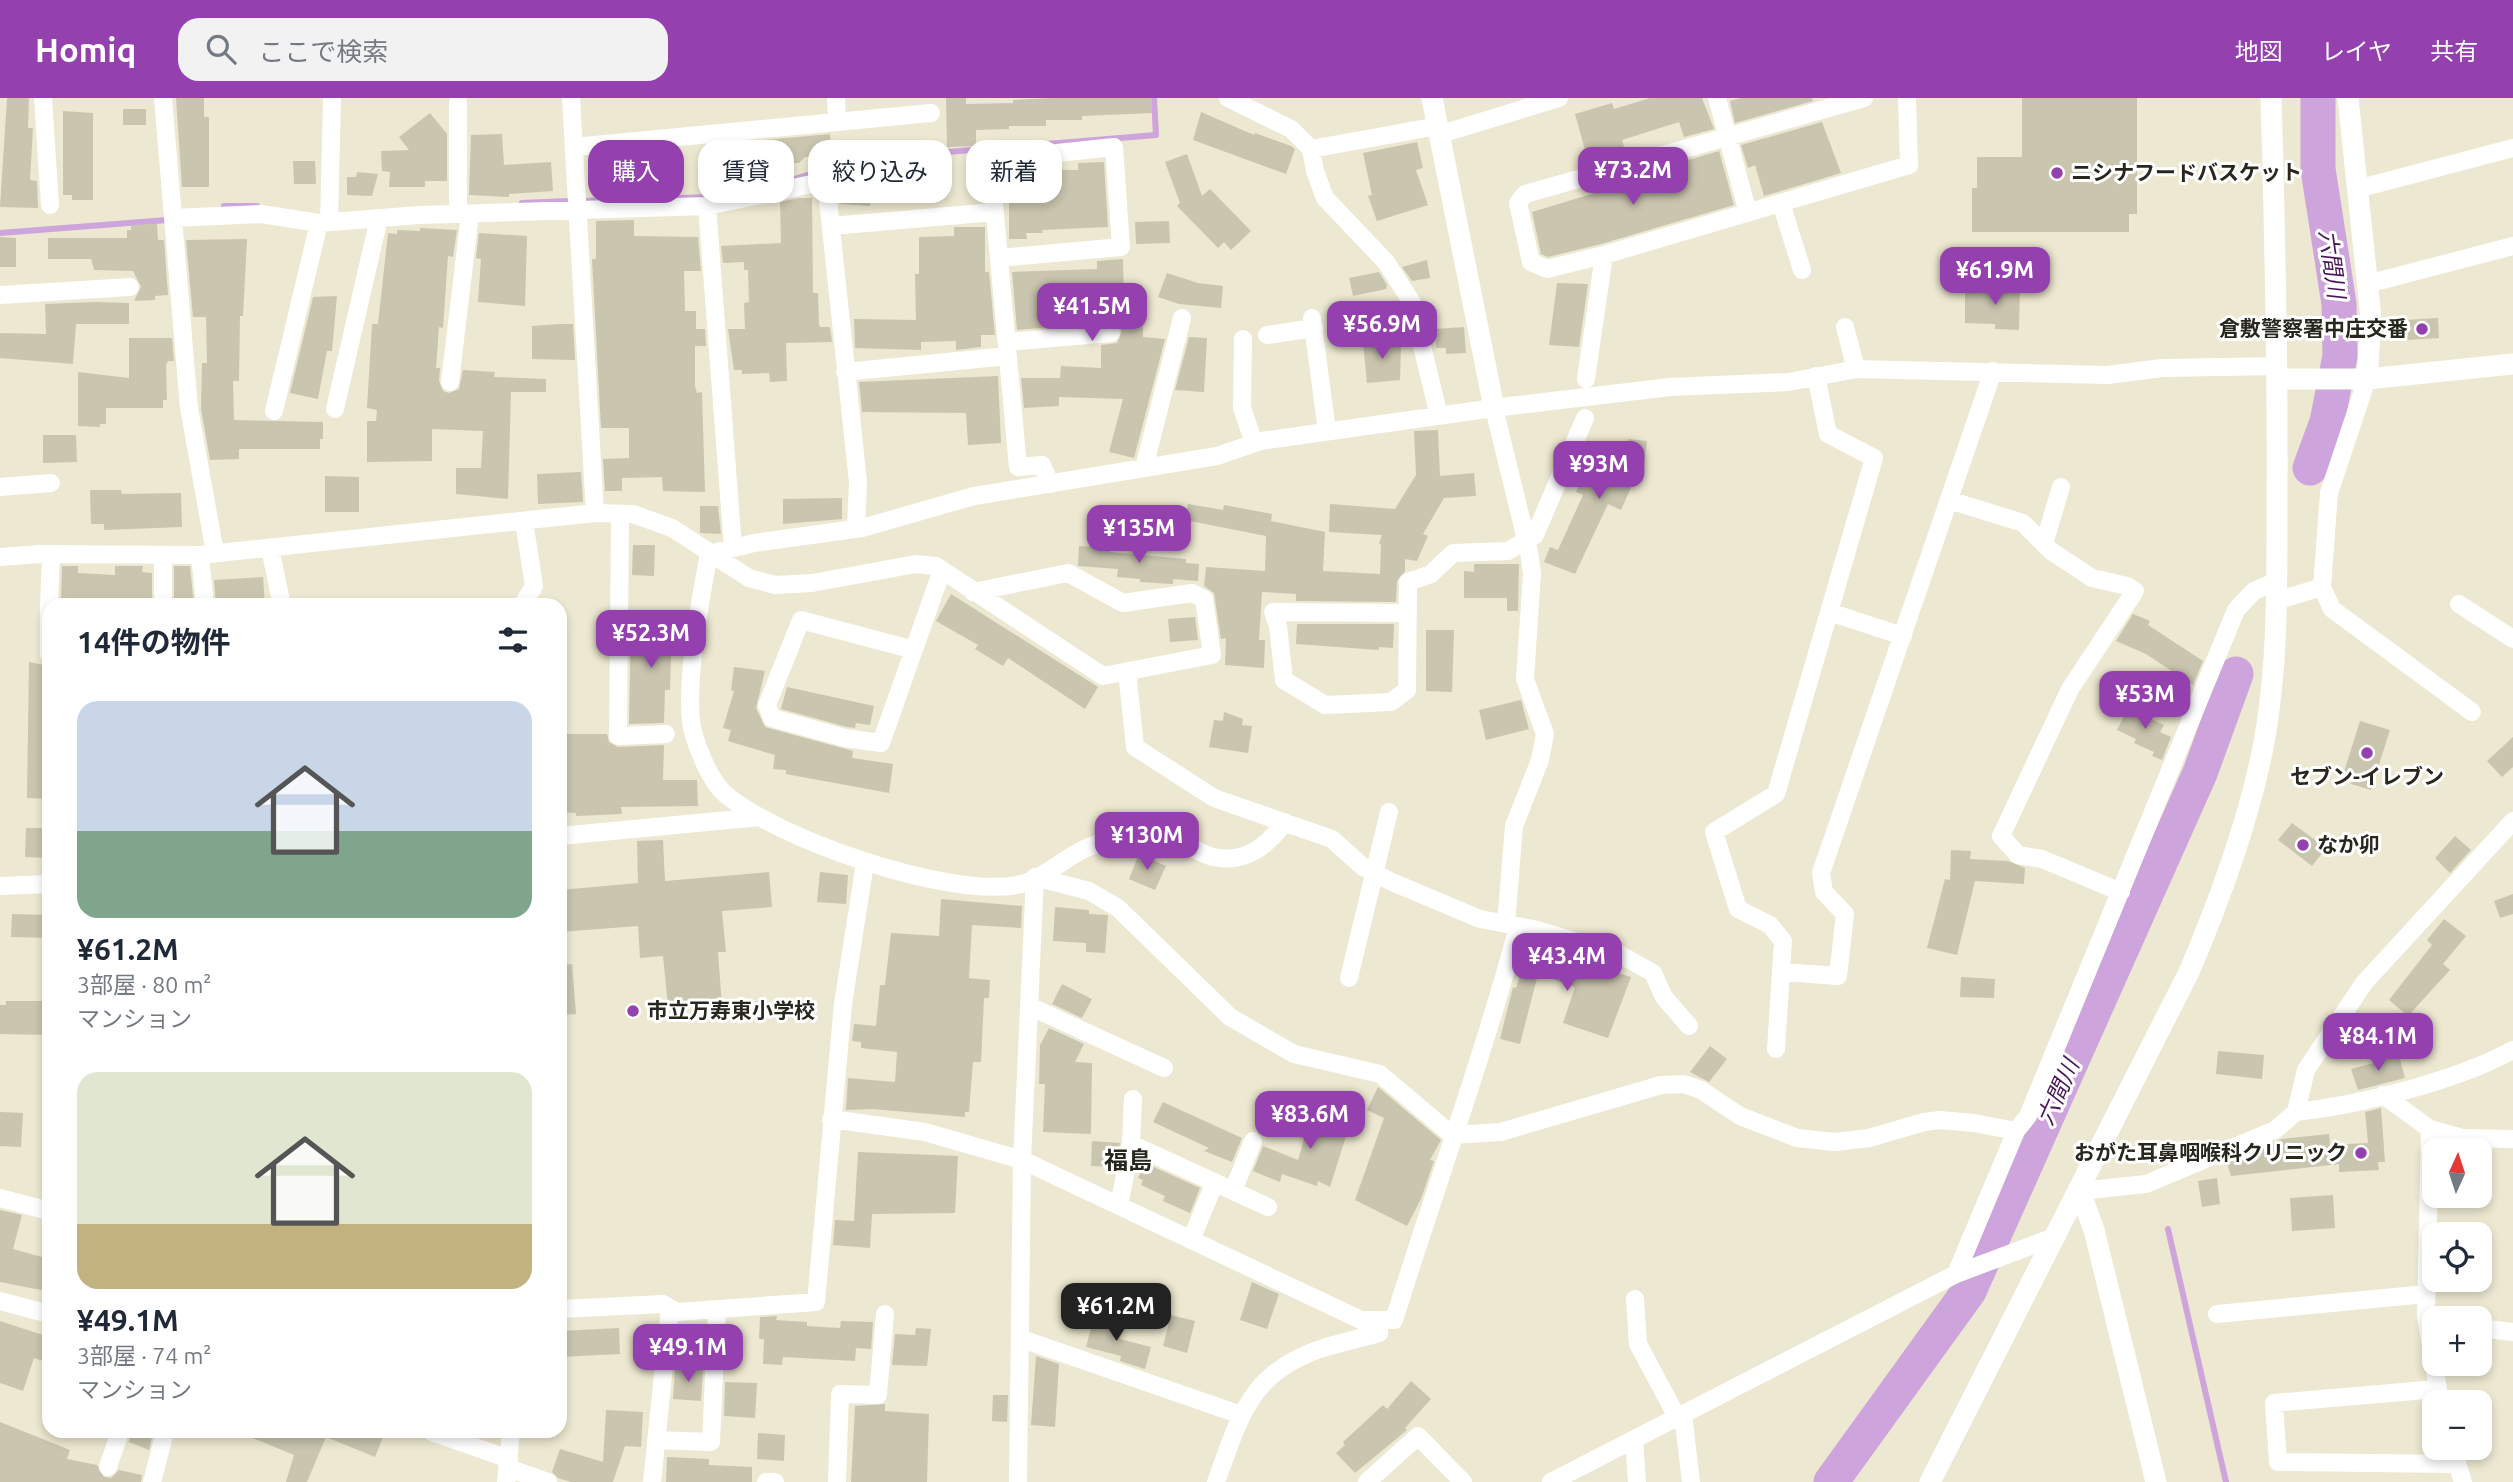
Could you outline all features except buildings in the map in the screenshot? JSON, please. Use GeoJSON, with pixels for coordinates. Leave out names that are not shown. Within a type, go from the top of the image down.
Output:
{"type":"FeatureCollection","features":[{"type":"Feature","properties":{"kind":"street"},"geometry":{"type":"LineString","coordinates":[[43,98],[50,205]]}},
{"type":"Feature","properties":{"kind":"street"},"geometry":{"type":"LineString","coordinates":[[163,98],[189,408],[208,554],[205,598]]}},
{"type":"Feature","properties":{"kind":"street"},"geometry":{"type":"LineString","coordinates":[[274,411],[324,222],[332,98]]}},
{"type":"Feature","properties":{"kind":"street"},"geometry":{"type":"LineString","coordinates":[[571,98],[595,513]]}},
{"type":"Feature","properties":{"kind":"street"},"geometry":{"type":"LineString","coordinates":[[836,98],[837,120]]}},
{"type":"Feature","properties":{"kind":"street"},"geometry":{"type":"LineString","coordinates":[[1228,98],[1291,129],[1311,149],[1314,170],[1325,198],[1386,262],[1411,301],[1439,416]]}},
{"type":"Feature","properties":{"kind":"street"},"geometry":{"type":"LineString","coordinates":[[831,1119],[925,1132],[1021,1160],[1361,1320],[1394,1320],[1452,1135],[1487,1042],[1512,925],[1514,826],[1540,760],[1545,734],[1525,678],[1532,573],[1527,542],[1494,408],[1432,98]]}},
{"type":"Feature","properties":{"kind":"street"},"geometry":{"type":"LineString","coordinates":[[1311,149],[1439,130],[1559,98]]}},
{"type":"Feature","properties":{"kind":"street"},"geometry":{"type":"LineString","coordinates":[[1717,98],[1748,213]]}},
{"type":"Feature","properties":{"kind":"street"},"geometry":{"type":"LineString","coordinates":[[1864,98],[1525,194],[1518,203],[1531,262],[1547,269],[1604,255],[1909,165],[1908,98]]}},
{"type":"Feature","properties":{"kind":"street"},"geometry":{"type":"LineString","coordinates":[[1930,1482],[2189,972],[2216,909],[2242,830],[2260,762],[2271,698],[2276,591],[2279,373],[2271,98]]}},
{"type":"Feature","properties":{"kind":"street"},"geometry":{"type":"LineString","coordinates":[[2348,98],[2371,318],[2360,379],[2329,493],[2322,587],[2332,609],[2472,712]]}},
{"type":"Feature","properties":{"kind":"street"},"geometry":{"type":"LineString","coordinates":[[450,382],[464,214],[458,103]]}},
{"type":"Feature","properties":{"kind":"street"},"geometry":{"type":"LineString","coordinates":[[574,147],[931,113]]}},
{"type":"Feature","properties":{"kind":"street"},"geometry":{"type":"LineString","coordinates":[[999,258],[1121,247],[1114,148],[990,160],[1018,467],[1042,465],[1050,484]]}},
{"type":"Feature","properties":{"kind":"street"},"geometry":{"type":"LineString","coordinates":[[2357,189],[2513,148]]}},
{"type":"Feature","properties":{"kind":"street"},"geometry":{"type":"LineString","coordinates":[[173,218],[261,214],[324,222],[464,214],[707,206],[826,181],[858,482],[856,528]]}},
{"type":"Feature","properties":{"kind":"street"},"geometry":{"type":"LineString","coordinates":[[1781,203],[1802,270]]}},
{"type":"Feature","properties":{"kind":"street"},"geometry":{"type":"LineString","coordinates":[[707,206],[733,548]]}},
{"type":"Feature","properties":{"kind":"street"},"geometry":{"type":"LineString","coordinates":[[831,226],[995,212]]}},
{"type":"Feature","properties":{"kind":"street"},"geometry":{"type":"LineString","coordinates":[[335,410],[379,218]]}},
{"type":"Feature","properties":{"kind":"street"},"geometry":{"type":"LineString","coordinates":[[2367,284],[2513,246]]}},
{"type":"Feature","properties":{"kind":"street"},"geometry":{"type":"LineString","coordinates":[[1587,379],[1604,255]]}},
{"type":"Feature","properties":{"kind":"street"},"geometry":{"type":"LineString","coordinates":[[0,295],[130,287]]}},
{"type":"Feature","properties":{"kind":"street"},"geometry":{"type":"LineString","coordinates":[[1144,468],[1182,318]]}},
{"type":"Feature","properties":{"kind":"street"},"geometry":{"type":"LineString","coordinates":[[1266,335],[1313,323],[1327,431]]}},
{"type":"Feature","properties":{"kind":"street"},"geometry":{"type":"LineString","coordinates":[[1845,327],[1856,369]]}},
{"type":"Feature","properties":{"kind":"street"},"geometry":{"type":"LineString","coordinates":[[845,372],[1111,333]]}},
{"type":"Feature","properties":{"kind":"street"},"geometry":{"type":"LineString","coordinates":[[1243,338],[1242,408],[1254,443]]}},
{"type":"Feature","properties":{"kind":"street"},"geometry":{"type":"LineString","coordinates":[[709,554],[856,528],[974,496],[1217,456],[1254,443],[1494,408],[1670,387],[1789,382],[1856,369],[2108,375],[2162,368],[2279,373],[2319,379],[2360,379],[2513,364]]}},
{"type":"Feature","properties":{"kind":"street"},"geometry":{"type":"LineString","coordinates":[[1782,972],[1838,976],[1845,914],[1824,892],[1821,873],[1993,371]]}},
{"type":"Feature","properties":{"kind":"street"},"geometry":{"type":"LineString","coordinates":[[1776,1049],[1783,941],[1770,925],[1738,909],[1714,832],[1776,794],[1874,458],[1828,434],[1816,376]]}},
{"type":"Feature","properties":{"kind":"street"},"geometry":{"type":"LineString","coordinates":[[1408,613],[1273,612],[1278,626],[1284,680],[1325,705],[1391,702],[1407,690],[1408,613],[1408,582],[1431,574],[1452,553],[1507,551],[1527,542],[1535,535],[1586,418]]}},
{"type":"Feature","properties":{"kind":"street"},"geometry":{"type":"LineString","coordinates":[[0,487],[51,483]]}},
{"type":"Feature","properties":{"kind":"street"},"geometry":{"type":"LineString","coordinates":[[2044,544],[2061,487]]}},
{"type":"Feature","properties":{"kind":"street"},"geometry":{"type":"LineString","coordinates":[[1949,500],[2024,523],[2044,544],[2092,578],[2127,586],[2135,591],[2070,689],[2001,836],[2018,855],[2042,859],[2122,892]]}},
{"type":"Feature","properties":{"kind":"street"},"geometry":{"type":"LineString","coordinates":[[0,558],[51,554],[208,554],[595,513],[633,514],[672,528],[749,578],[775,585],[812,583],[916,564],[942,570],[973,592],[1103,676],[1212,655],[1204,599],[1192,593],[1123,603],[1068,573],[973,592]]}},
{"type":"Feature","properties":{"kind":"street"},"geometry":{"type":"LineString","coordinates":[[620,514],[618,736],[666,734]]}},
{"type":"Feature","properties":{"kind":"street"},"geometry":{"type":"LineString","coordinates":[[524,521],[534,586],[527,598]]}},
{"type":"Feature","properties":{"kind":"street"},"geometry":{"type":"LineString","coordinates":[[270,548],[280,598]]}},
{"type":"Feature","properties":{"kind":"street"},"geometry":{"type":"LineString","coordinates":[[49,598],[51,554]]}},
{"type":"Feature","properties":{"kind":"street"},"geometry":{"type":"LineString","coordinates":[[709,554],[690,701],[693,731],[722,792],[760,817],[865,863],[946,884],[1017,886],[1096,842],[1123,839],[1161,841],[1191,848],[1214,858],[1233,858],[1254,853],[1269,843],[1285,822]]}},
{"type":"Feature","properties":{"kind":"street"},"geometry":{"type":"LineString","coordinates":[[163,555],[163,598]]}},
{"type":"Feature","properties":{"kind":"street"},"geometry":{"type":"LineString","coordinates":[[914,650],[800,620],[767,705],[772,718],[845,738],[881,743],[914,650],[942,570]]}},
{"type":"Feature","properties":{"kind":"street"},"geometry":{"type":"LineString","coordinates":[[1961,1273],[2016,1131],[2028,1116],[2236,610],[2254,591],[2322,587]]}},
{"type":"Feature","properties":{"kind":"street"},"geometry":{"type":"LineString","coordinates":[[2459,604],[2513,639]]}},
{"type":"Feature","properties":{"kind":"street"},"geometry":{"type":"LineString","coordinates":[[1829,612],[1903,636]]}},
{"type":"Feature","properties":{"kind":"street"},"geometry":{"type":"LineString","coordinates":[[1127,671],[1135,747],[1214,798],[1332,839],[1374,872],[1480,919],[1512,925],[1621,955],[1653,973],[1664,997],[1689,1026]]}},
{"type":"Feature","properties":{"kind":"street"},"geometry":{"type":"LineString","coordinates":[[1349,978],[1389,812]]}},
{"type":"Feature","properties":{"kind":"street"},"geometry":{"type":"LineString","coordinates":[[567,835],[760,817]]}},
{"type":"Feature","properties":{"kind":"street"},"geometry":{"type":"LineString","coordinates":[[2296,1112],[2306,1070],[2364,984],[2513,821]]}},
{"type":"Feature","properties":{"kind":"street"},"geometry":{"type":"LineString","coordinates":[[567,1309],[663,1304],[677,1312],[816,1302],[843,1004],[865,863]]}},
{"type":"Feature","properties":{"kind":"street"},"geometry":{"type":"LineString","coordinates":[[1035,877],[1089,891],[1118,908],[1230,1017],[1294,1054],[1380,1073],[1452,1135],[1501,1132],[1661,1085],[1684,1084],[1701,1090],[1740,1115],[1797,1138],[1835,1142],[1869,1138],[1940,1120],[1974,1122],[2016,1131]]}},
{"type":"Feature","properties":{"kind":"street"},"geometry":{"type":"LineString","coordinates":[[1018,1482],[1022,1339],[1021,1160],[1035,877]]}},
{"type":"Feature","properties":{"kind":"street"},"geometry":{"type":"LineString","coordinates":[[0,886],[42,884]]}},
{"type":"Feature","properties":{"kind":"street"},"geometry":{"type":"LineString","coordinates":[[1029,1006],[1164,1068]]}},
{"type":"Feature","properties":{"kind":"street"},"geometry":{"type":"LineString","coordinates":[[2080,1191],[2146,1184],[2275,1130],[2296,1112],[2342,1107],[2487,1064],[2513,1050]]}},
{"type":"Feature","properties":{"kind":"street"},"geometry":{"type":"LineString","coordinates":[[2383,1095],[2430,1129],[2462,1138],[2513,1139]]}},
{"type":"Feature","properties":{"kind":"street"},"geometry":{"type":"LineString","coordinates":[[1119,1206],[1131,1144],[1133,1098]]}},
{"type":"Feature","properties":{"kind":"street"},"geometry":{"type":"LineString","coordinates":[[2429,1306],[2430,1129]]}},
{"type":"Feature","properties":{"kind":"street"},"geometry":{"type":"LineString","coordinates":[[1233,1191],[1253,1141]]}},
{"type":"Feature","properties":{"kind":"street"},"geometry":{"type":"LineString","coordinates":[[1131,1144],[1268,1207]]}},
{"type":"Feature","properties":{"kind":"street"},"geometry":{"type":"LineString","coordinates":[[1191,1240],[1215,1182]]}},
{"type":"Feature","properties":{"kind":"street"},"geometry":{"type":"LineString","coordinates":[[2080,1191],[2094,1230],[2156,1482]]}},
{"type":"Feature","properties":{"kind":"street"},"geometry":{"type":"LineString","coordinates":[[0,1198],[42,1209]]}},
{"type":"Feature","properties":{"kind":"street"},"geometry":{"type":"LineString","coordinates":[[1550,1482],[1961,1273],[2057,1236]]}},
{"type":"Feature","properties":{"kind":"street"},"geometry":{"type":"LineString","coordinates":[[2217,1314],[2427,1294]]}},
{"type":"Feature","properties":{"kind":"street"},"geometry":{"type":"LineString","coordinates":[[1635,1299],[1638,1344],[1680,1416],[1691,1482]]}},
{"type":"Feature","properties":{"kind":"street"},"geometry":{"type":"LineString","coordinates":[[0,1301],[42,1312]]}},
{"type":"Feature","properties":{"kind":"street"},"geometry":{"type":"LineString","coordinates":[[652,1482],[670,1308]]}},
{"type":"Feature","properties":{"kind":"street"},"geometry":{"type":"LineString","coordinates":[[656,1440],[711,1442],[718,1310]]}},
{"type":"Feature","properties":{"kind":"street"},"geometry":{"type":"LineString","coordinates":[[837,1482],[840,1394],[878,1395],[885,1314]]}},
{"type":"Feature","properties":{"kind":"street"},"geometry":{"type":"LineString","coordinates":[[1216,1482],[1241,1415],[1257,1387],[1274,1372],[1324,1348],[1379,1333],[1379,1320]]}},
{"type":"Feature","properties":{"kind":"street"},"geometry":{"type":"LineString","coordinates":[[2492,1329],[2513,1332]]}},
{"type":"Feature","properties":{"kind":"street"},"geometry":{"type":"LineString","coordinates":[[1022,1339],[1241,1415]]}},
{"type":"Feature","properties":{"kind":"street"},"geometry":{"type":"LineString","coordinates":[[2422,1397],[2274,1403],[2278,1462],[2422,1457]]}},
{"type":"Feature","properties":{"kind":"street"},"geometry":{"type":"LineString","coordinates":[[1367,1482],[1418,1436],[1463,1482]]}},
{"type":"Feature","properties":{"kind":"street"},"geometry":{"type":"LineString","coordinates":[[108,1467],[118,1438]]}},
{"type":"Feature","properties":{"kind":"street"},"geometry":{"type":"LineString","coordinates":[[152,1482],[164,1438]]}},
{"type":"Feature","properties":{"kind":"street"},"geometry":{"type":"LineString","coordinates":[[444,1438],[507,1470],[548,1482]]}},
{"type":"Feature","properties":{"kind":"street"},"geometry":{"type":"LineString","coordinates":[[507,1470],[510,1438]]}},
{"type":"Feature","properties":{"kind":"street"},"geometry":{"type":"LineString","coordinates":[[1634,1439],[1637,1482]]}},
{"type":"Feature","properties":{"kind":"street"},"geometry":{"type":"LineString","coordinates":[[2455,1460],[2463,1482]]}},
{"type":"Feature","properties":{"kind":"street"},"geometry":{"type":"LineString","coordinates":[[766,1482],[775,1482]]}},
{"type":"Feature","properties":{"kind":"waterway"},"geometry":{"type":"LineString","coordinates":[[794,179],[861,159],[1156,135],[1154,98]]}},
{"type":"Feature","properties":{"kind":"waterway","name":"六間川"},"geometry":{"type":"LineString","coordinates":[[2310,468],[2327,422],[2340,356],[2339,304],[2318,169],[2318,98]]}},
{"type":"Feature","properties":{"kind":"waterway"},"geometry":{"type":"LineString","coordinates":[[581,201],[698,197]]}},
{"type":"Feature","properties":{"kind":"waterway"},"geometry":{"type":"LineString","coordinates":[[522,203],[569,201]]}},
{"type":"Feature","properties":{"kind":"waterway"},"geometry":{"type":"LineString","coordinates":[[224,206],[257,206]]}},
{"type":"Feature","properties":{"kind":"waterway"},"geometry":{"type":"LineString","coordinates":[[0,233],[167,220]]}},
{"type":"Feature","properties":{"kind":"waterway","name":"六間川"},"geometry":{"type":"LineString","coordinates":[[1831,1482],[1969,1291],[2200,773],[2236,674]]}},
{"type":"Feature","properties":{"kind":"waterway"},"geometry":{"type":"LineString","coordinates":[[2168,1229],[2226,1482]]}},
{"type":"Feature","properties":{"kind":"place","name":"ニシナフードバスケット"},"geometry":{"type":"Point","coordinates":[2057,173]}},
{"type":"Feature","properties":{"kind":"place","name":"倉敷警察署中庄交番"},"geometry":{"type":"Point","coordinates":[2422,329]}},
{"type":"Feature","properties":{"kind":"place","name":"セブン-イレブン"},"geometry":{"type":"Point","coordinates":[2367,753]}},
{"type":"Feature","properties":{"kind":"place","name":"なか卯"},"geometry":{"type":"Point","coordinates":[2303,845]}},
{"type":"Feature","properties":{"kind":"place","name":"市立万寿東小学校"},"geometry":{"type":"Point","coordinates":[633,1011]}},
{"type":"Feature","properties":{"kind":"place","name":"おがた耳鼻咽喉科クリニック"},"geometry":{"type":"Point","coordinates":[2361,1153]}},
{"type":"Feature","properties":{"kind":"district","name":"福島"},"geometry":{"type":"Point","coordinates":[1128,1161]}}]}
